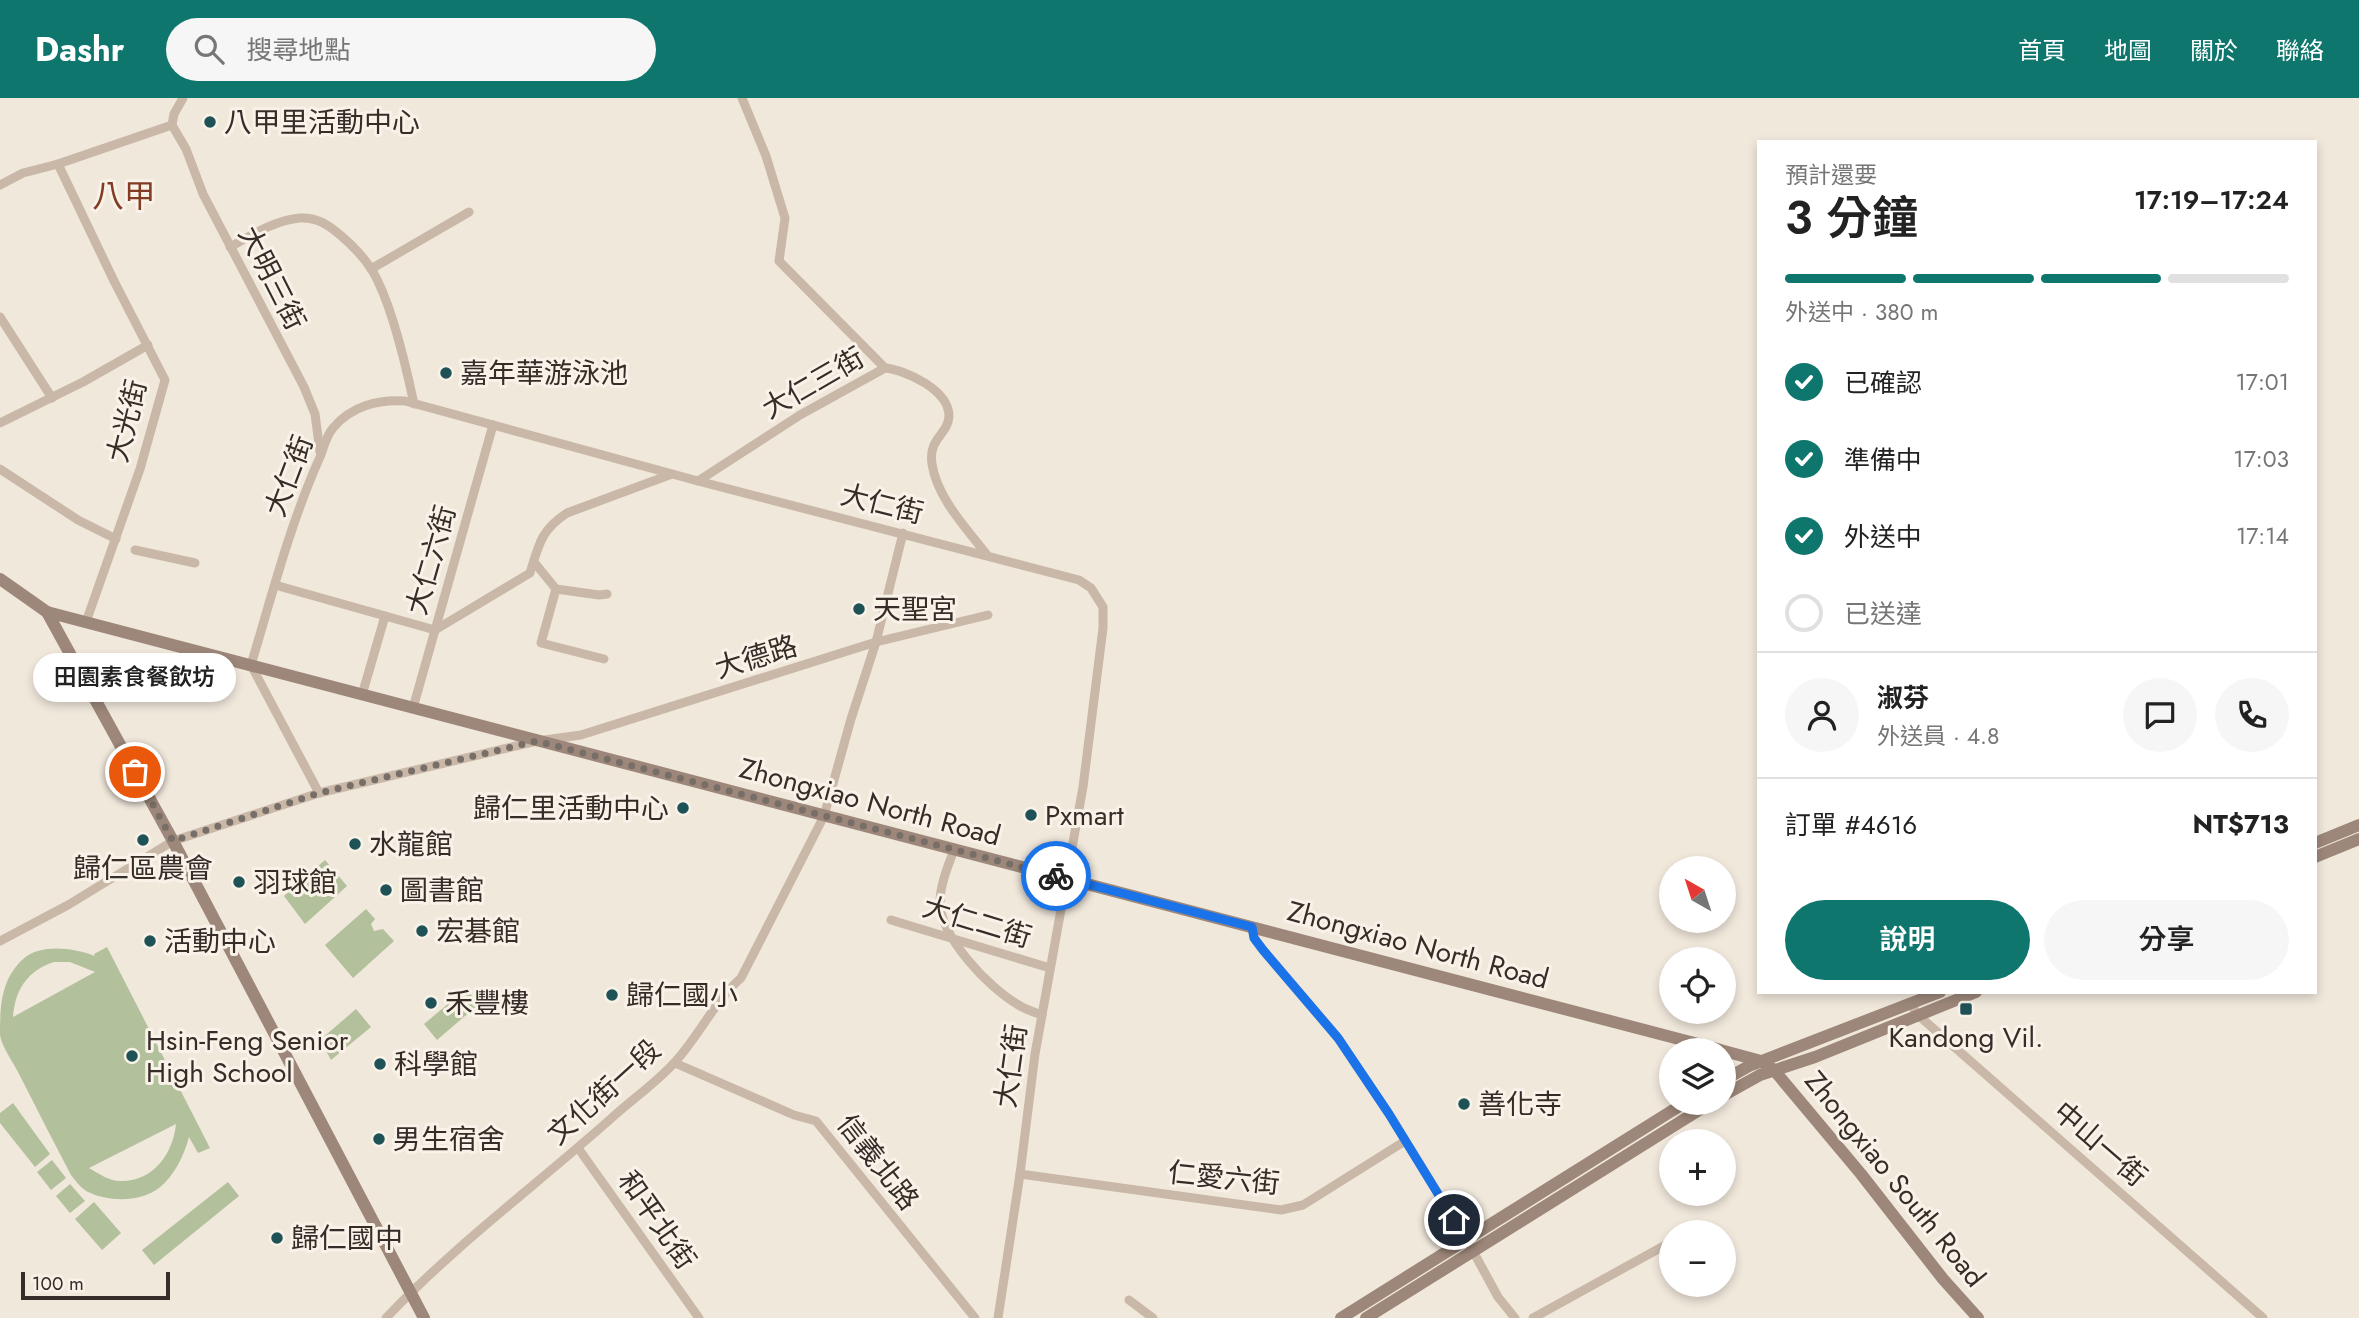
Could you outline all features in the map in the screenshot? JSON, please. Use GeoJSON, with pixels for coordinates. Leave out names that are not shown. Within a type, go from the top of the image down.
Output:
{"type":"FeatureCollection","features":[{"type":"Feature","properties":{"kind":"main road"},"geometry":{"type":"LineString","coordinates":[[0,579],[47,612],[173,841],[424,1318]]}},
{"type":"Feature","properties":{"kind":"main road","name":"Zhongxiao North Road"},"geometry":{"type":"LineString","coordinates":[[47,612],[1676,1038]]}},
{"type":"Feature","properties":{"kind":"main road"},"geometry":{"type":"LineString","coordinates":[[2317,842],[2359,825]]}},
{"type":"Feature","properties":{"kind":"main road"},"geometry":{"type":"LineString","coordinates":[[2317,855],[2359,839]]}},
{"type":"Feature","properties":{"kind":"main road"},"geometry":{"type":"LineString","coordinates":[[1736,1074],[1760,1061],[1935,994]]}},
{"type":"Feature","properties":{"kind":"main road"},"geometry":{"type":"LineString","coordinates":[[1736,1088],[1760,1075],[1971,994]]}},
{"type":"Feature","properties":{"kind":"main road","name":"Zhongxiao North Road"},"geometry":{"type":"LineString","coordinates":[[1736,1054],[1760,1061],[1774,1070]]}},
{"type":"Feature","properties":{"kind":"main road","name":"Zhongxiao South Road"},"geometry":{"type":"LineString","coordinates":[[1774,1070],[1861,1174],[1943,1279],[1978,1318]]}},
{"type":"Feature","properties":{"kind":"main road"},"geometry":{"type":"LineString","coordinates":[[1366,1318],[1666,1115]]}},
{"type":"Feature","properties":{"kind":"main road"},"geometry":{"type":"LineString","coordinates":[[1341,1318],[1470,1246],[1690,1115]]}},
{"type":"Feature","properties":{"kind":"street"},"geometry":{"type":"LineString","coordinates":[[0,186],[23,173],[58,164],[172,125],[174,114],[183,98]]}},
{"type":"Feature","properties":{"kind":"street"},"geometry":{"type":"LineString","coordinates":[[742,98],[766,156],[785,218],[779,261],[885,368]]}},
{"type":"Feature","properties":{"kind":"street","name":"大明三街"},"geometry":{"type":"LineString","coordinates":[[172,125],[186,149],[199,186],[304,387],[315,414],[321,455]]}},
{"type":"Feature","properties":{"kind":"street","name":"大光街"},"geometry":{"type":"LineString","coordinates":[[58,164],[165,380],[116,539],[86,622]]}},
{"type":"Feature","properties":{"kind":"street"},"geometry":{"type":"LineString","coordinates":[[372,270],[469,212]]}},
{"type":"Feature","properties":{"kind":"street"},"geometry":{"type":"LineString","coordinates":[[230,247],[280,222],[301,218],[322,221],[355,248],[372,270],[383,294],[414,404]]}},
{"type":"Feature","properties":{"kind":"street"},"geometry":{"type":"LineString","coordinates":[[0,317],[52,397]]}},
{"type":"Feature","properties":{"kind":"street"},"geometry":{"type":"LineString","coordinates":[[0,424],[148,345]]}},
{"type":"Feature","properties":{"kind":"street","name":"大仁三街"},"geometry":{"type":"LineString","coordinates":[[698,481],[800,415],[885,368],[899,369],[915,376],[946,401],[949,417],[931,447],[932,464],[937,482],[955,513],[987,555]]}},
{"type":"Feature","properties":{"kind":"street","name":"大仁街"},"geometry":{"type":"LineString","coordinates":[[251,665],[296,516],[326,439],[333,427],[356,411],[372,402],[386,400],[414,404],[987,555],[1079,580],[1091,589],[1103,607],[1103,628],[1083,787],[1041,1015],[998,1318]]}},
{"type":"Feature","properties":{"kind":"street","name":"大仁六街"},"geometry":{"type":"LineString","coordinates":[[413,708],[493,425]]}},
{"type":"Feature","properties":{"kind":"street"},"geometry":{"type":"LineString","coordinates":[[0,469],[78,520],[116,539]]}},
{"type":"Feature","properties":{"kind":"street"},"geometry":{"type":"LineString","coordinates":[[275,585],[435,630],[530,573],[543,536],[552,522],[567,513],[674,473]]}},
{"type":"Feature","properties":{"kind":"street","name":"文化街一段"},"geometry":{"type":"LineString","coordinates":[[386,1318],[474,1235],[675,1063],[729,988],[741,978],[824,816],[876,642],[903,533]]}},
{"type":"Feature","properties":{"kind":"street"},"geometry":{"type":"LineString","coordinates":[[135,550],[195,563]]}},
{"type":"Feature","properties":{"kind":"street"},"geometry":{"type":"LineString","coordinates":[[534,562],[556,589],[607,594]]}},
{"type":"Feature","properties":{"kind":"street"},"geometry":{"type":"LineString","coordinates":[[556,589],[541,643],[604,659]]}},
{"type":"Feature","properties":{"kind":"street","name":"大德路"},"geometry":{"type":"LineString","coordinates":[[0,941],[68,905],[173,841],[319,793],[537,741],[581,735],[876,642],[988,615]]}},
{"type":"Feature","properties":{"kind":"street"},"geometry":{"type":"LineString","coordinates":[[362,695],[385,616]]}},
{"type":"Feature","properties":{"kind":"street"},"geometry":{"type":"LineString","coordinates":[[251,665],[319,793]]}},
{"type":"Feature","properties":{"kind":"street"},"geometry":{"type":"LineString","coordinates":[[954,850],[940,903],[945,923],[977,972],[1015,1004],[1041,1015]]}},
{"type":"Feature","properties":{"kind":"street","name":"大仁二街"},"geometry":{"type":"LineString","coordinates":[[891,920],[1050,968]]}},
{"type":"Feature","properties":{"kind":"street"},"geometry":{"type":"LineString","coordinates":[[1252,927],[1254,938],[1338,1038],[1470,1246],[1497,1297],[1515,1318]]}},
{"type":"Feature","properties":{"kind":"street","name":"中山一街"},"geometry":{"type":"LineString","coordinates":[[1910,1003],[1918,1015],[2263,1318]]}},
{"type":"Feature","properties":{"kind":"street","name":"信義北路"},"geometry":{"type":"LineString","coordinates":[[675,1063],[794,1115],[816,1121],[975,1318]]}},
{"type":"Feature","properties":{"kind":"street","name":"仁愛六街"},"geometry":{"type":"LineString","coordinates":[[1020,1174],[1281,1210],[1303,1205],[1405,1141]]}},
{"type":"Feature","properties":{"kind":"street","name":"和平北街"},"geometry":{"type":"LineString","coordinates":[[578,1148],[699,1318]]}},
{"type":"Feature","properties":{"kind":"street"},"geometry":{"type":"LineString","coordinates":[[1533,1318],[1659,1249]]}},
{"type":"Feature","properties":{"kind":"street"},"geometry":{"type":"LineString","coordinates":[[1129,1300],[1153,1318]]}},
{"type":"Feature","properties":{"kind":"green space"},"geometry":{"type":"Polygon","coordinates":[[[325,860],[347,886],[305,924],[284,896],[325,860]]]}},
{"type":"Feature","properties":{"kind":"green space"},"geometry":{"type":"Polygon","coordinates":[[[366,909],[375,919],[371,924],[374,931],[383,929],[394,941],[353,978],[325,945],[366,909]]]}},
{"type":"Feature","properties":{"kind":"green space"},"geometry":{"type":"Polygon","coordinates":[[[107,947],[210,1148],[198,1153],[189,1137],[178,1165],[169,1178],[151,1193],[133,1198],[113,1199],[94,1195],[86,1191],[71,1175],[0,1035],[1,1004],[6,985],[22,960],[47,949],[67,949],[95,956],[94,954],[107,947]],[[54,962],[36,971],[24,983],[16,998],[13,1017],[95,972],[70,962],[54,962]],[[176,1124],[89,1168],[116,1181],[142,1177],[166,1155],[176,1124]]]}},
{"type":"Feature","properties":{"kind":"green space"},"geometry":{"type":"Polygon","coordinates":[[[466,989],[479,1004],[437,1040],[424,1024],[466,989]]]}},
{"type":"Feature","properties":{"kind":"green space"},"geometry":{"type":"Polygon","coordinates":[[[356,1009],[371,1027],[331,1060],[320,1040],[356,1009]]]}},
{"type":"Feature","properties":{"kind":"green space"},"geometry":{"type":"Polygon","coordinates":[[[13,1103],[50,1154],[35,1167],[0,1123],[0,1113],[13,1103]]]}},
{"type":"Feature","properties":{"kind":"green space"},"geometry":{"type":"Polygon","coordinates":[[[52,1160],[66,1178],[51,1190],[37,1172],[52,1160]]]}},
{"type":"Feature","properties":{"kind":"green space"},"geometry":{"type":"Polygon","coordinates":[[[228,1182],[239,1196],[154,1265],[142,1250],[228,1182]]]}},
{"type":"Feature","properties":{"kind":"green space"},"geometry":{"type":"Polygon","coordinates":[[[70,1184],[85,1201],[70,1213],[56,1196],[70,1184]]]}},
{"type":"Feature","properties":{"kind":"green space"},"geometry":{"type":"Polygon","coordinates":[[[94,1202],[121,1233],[102,1250],[75,1219],[94,1202]]]}},
{"type":"Feature","properties":{"kind":"way so far"},"geometry":{"type":"LineString","coordinates":[[135,772],[173,841],[319,793],[537,741],[1056,876]]}},
{"type":"Feature","properties":{"kind":"place","name":"八甲里活動中心"},"geometry":{"type":"Point","coordinates":[210,122]}},
{"type":"Feature","properties":{"kind":"place","name":"嘉年華游泳池"},"geometry":{"type":"Point","coordinates":[446,373]}},
{"type":"Feature","properties":{"kind":"place","name":"天聖宮"},"geometry":{"type":"Point","coordinates":[859,609]}},
{"type":"Feature","properties":{"kind":"place","name":"田園素食餐飲坊"},"geometry":{"type":"Point","coordinates":[135,772]}},
{"type":"Feature","properties":{"kind":"place","name":"歸仁里活動中心"},"geometry":{"type":"Point","coordinates":[683,808]}},
{"type":"Feature","properties":{"kind":"place","name":"Pxmart"},"geometry":{"type":"Point","coordinates":[1031,815]}},
{"type":"Feature","properties":{"kind":"place","name":"歸仁區農會"},"geometry":{"type":"Point","coordinates":[143,840]}},
{"type":"Feature","properties":{"kind":"place","name":"水龍館"},"geometry":{"type":"Point","coordinates":[355,844]}},
{"type":"Feature","properties":{"kind":"place","name":"羽球館"},"geometry":{"type":"Point","coordinates":[239,882]}},
{"type":"Feature","properties":{"kind":"place","name":"圖書館"},"geometry":{"type":"Point","coordinates":[386,890]}},
{"type":"Feature","properties":{"kind":"place","name":"宏碁館"},"geometry":{"type":"Point","coordinates":[422,931]}},
{"type":"Feature","properties":{"kind":"place","name":"活動中心"},"geometry":{"type":"Point","coordinates":[150,941]}},
{"type":"Feature","properties":{"kind":"place","name":"歸仁國小"},"geometry":{"type":"Point","coordinates":[612,995]}},
{"type":"Feature","properties":{"kind":"place","name":"禾豐樓"},"geometry":{"type":"Point","coordinates":[431,1003]}},
{"type":"Feature","properties":{"kind":"place","name":"Kandong Vil."},"geometry":{"type":"Point","coordinates":[1966,1009]}},
{"type":"Feature","properties":{"kind":"place","name":"Hsin-Feng Senior High School"},"geometry":{"type":"Point","coordinates":[132,1056]}},
{"type":"Feature","properties":{"kind":"place","name":"科學館"},"geometry":{"type":"Point","coordinates":[380,1064]}},
{"type":"Feature","properties":{"kind":"place","name":"善化寺"},"geometry":{"type":"Point","coordinates":[1464,1104]}},
{"type":"Feature","properties":{"kind":"place","name":"男生宿舍"},"geometry":{"type":"Point","coordinates":[379,1139]}},
{"type":"Feature","properties":{"kind":"place","name":"歸仁國中"},"geometry":{"type":"Point","coordinates":[277,1238]}},
{"type":"Feature","properties":{"kind":"district","name":"八甲"},"geometry":{"type":"Point","coordinates":[124,196]}},
{"type":"Feature","properties":{"kind":"route"},"geometry":{"type":"LineString","coordinates":[[1056,876],[1252,927],[1254,938],[1263,950],[1338,1038],[1389,1114],[1454,1220]]}}]}
